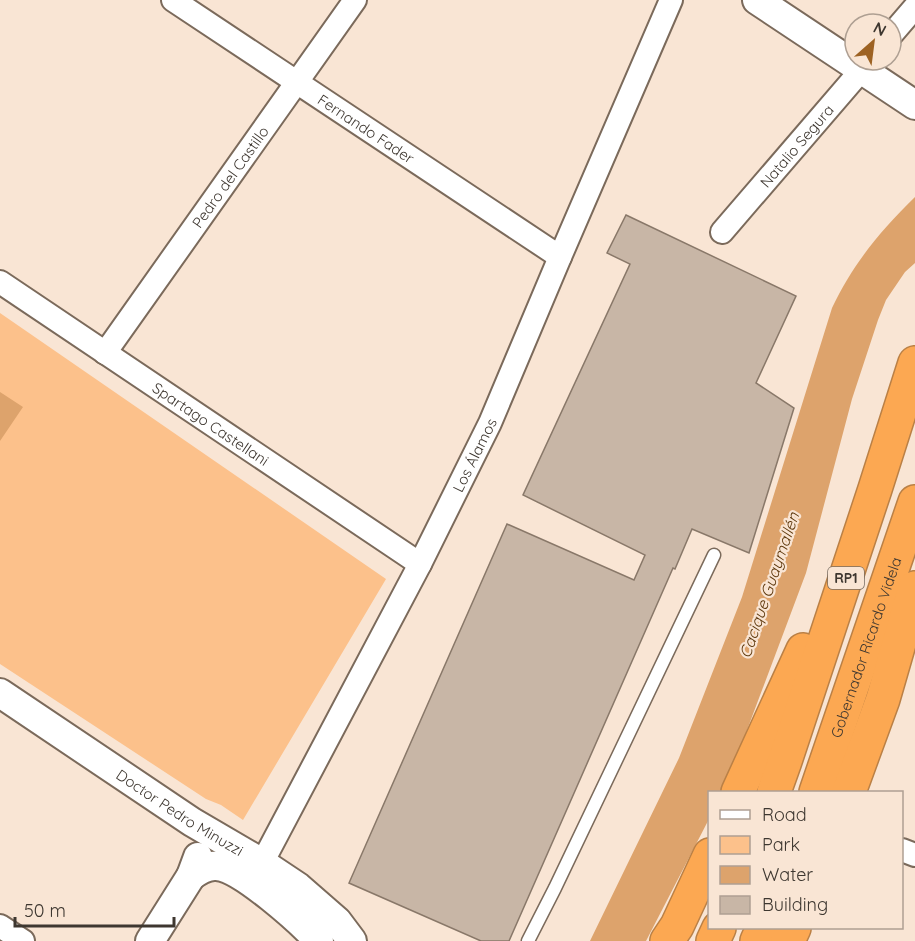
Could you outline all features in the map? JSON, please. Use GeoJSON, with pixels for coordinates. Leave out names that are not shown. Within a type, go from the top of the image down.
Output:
{"type":"FeatureCollection","features":[{"type":"Feature","properties":{"kind":"highway","name":"RP1"},"geometry":{"type":"LineString","coordinates":[[774,791],[915,363]]}},
{"type":"Feature","properties":{"kind":"highway"},"geometry":{"type":"LineString","coordinates":[[738,791],[875,489]]}},
{"type":"Feature","properties":{"kind":"highway","name":"Gobernador Ricardo Videla"},"geometry":{"type":"LineString","coordinates":[[816,791],[915,502]]}},
{"type":"Feature","properties":{"kind":"highway"},"geometry":{"type":"LineString","coordinates":[[849,791],[883,699],[915,588]]}},
{"type":"Feature","properties":{"kind":"highway"},"geometry":{"type":"LineString","coordinates":[[667,941],[677,926],[708,859]]}},
{"type":"Feature","properties":{"kind":"street","name":"Fernando Fader"},"geometry":{"type":"LineString","coordinates":[[173,0],[560,257]]}},
{"type":"Feature","properties":{"kind":"street","name":"Pedro del Castillo"},"geometry":{"type":"LineString","coordinates":[[105,353],[355,0]]}},
{"type":"Feature","properties":{"kind":"street","name":"Los Álamos"},"geometry":{"type":"LineString","coordinates":[[262,863],[420,564],[490,423],[671,0]]}},
{"type":"Feature","properties":{"kind":"street"},"geometry":{"type":"LineString","coordinates":[[757,0],[843,51]]}},
{"type":"Feature","properties":{"kind":"street"},"geometry":{"type":"LineString","coordinates":[[903,21],[915,7]]}},
{"type":"Feature","properties":{"kind":"street","name":"Natalio Segura"},"geometry":{"type":"LineString","coordinates":[[722,232],[860,72]]}},
{"type":"Feature","properties":{"kind":"street"},"geometry":{"type":"LineString","coordinates":[[875,72],[915,105]]}},
{"type":"Feature","properties":{"kind":"street","name":"Spartago Castellani"},"geometry":{"type":"LineString","coordinates":[[0,282],[420,564]]}},
{"type":"Feature","properties":{"kind":"street","name":"Doctor Pedro Minuzzi"},"geometry":{"type":"LineString","coordinates":[[0,693],[192,822],[298,887],[337,921],[352,941]]}},
{"type":"Feature","properties":{"kind":"street"},"geometry":{"type":"LineString","coordinates":[[150,941],[196,865],[199,846],[192,822]]}},
{"type":"Feature","properties":{"kind":"street"},"geometry":{"type":"LineString","coordinates":[[262,863],[259,879],[268,895]]}},
{"type":"Feature","properties":{"kind":"street","name":"Doctor Pedro Minuzzi"},"geometry":{"type":"LineString","coordinates":[[191,876],[208,866],[224,867],[238,874],[268,895],[319,941]]}},
{"type":"Feature","properties":{"kind":"street"},"geometry":{"type":"LineString","coordinates":[[0,926],[23,941]]}},
{"type":"Feature","properties":{"kind":"lane"},"geometry":{"type":"LineString","coordinates":[[528,941],[714,555]]}},
{"type":"Feature","properties":{"kind":"green space"},"geometry":{"type":"Polygon","coordinates":[[[0,313],[386,579],[243,820],[221,805],[206,799],[0,664],[0,313]]]}},
{"type":"Feature","properties":{"kind":"water","name":"Cacique Guaymallén"},"geometry":{"type":"Polygon","coordinates":[[[915,197],[915,263],[905,272],[886,300],[878,320],[852,399],[806,573],[735,762],[721,791],[708,791],[708,821],[646,941],[590,941],[679,758],[742,597],[832,308],[849,277],[890,222],[915,197]]]}},
{"type":"Feature","properties":{"kind":"water"},"geometry":{"type":"Polygon","coordinates":[[[0,392],[23,407],[0,441],[0,392]]]}},
{"type":"Feature","properties":{"kind":"building"},"geometry":{"type":"Polygon","coordinates":[[[626,215],[796,296],[756,383],[794,408],[749,553],[692,529],[509,941],[481,941],[349,883],[507,524],[634,580],[645,555],[523,495],[630,264],[607,253],[626,215]]]}}]}
